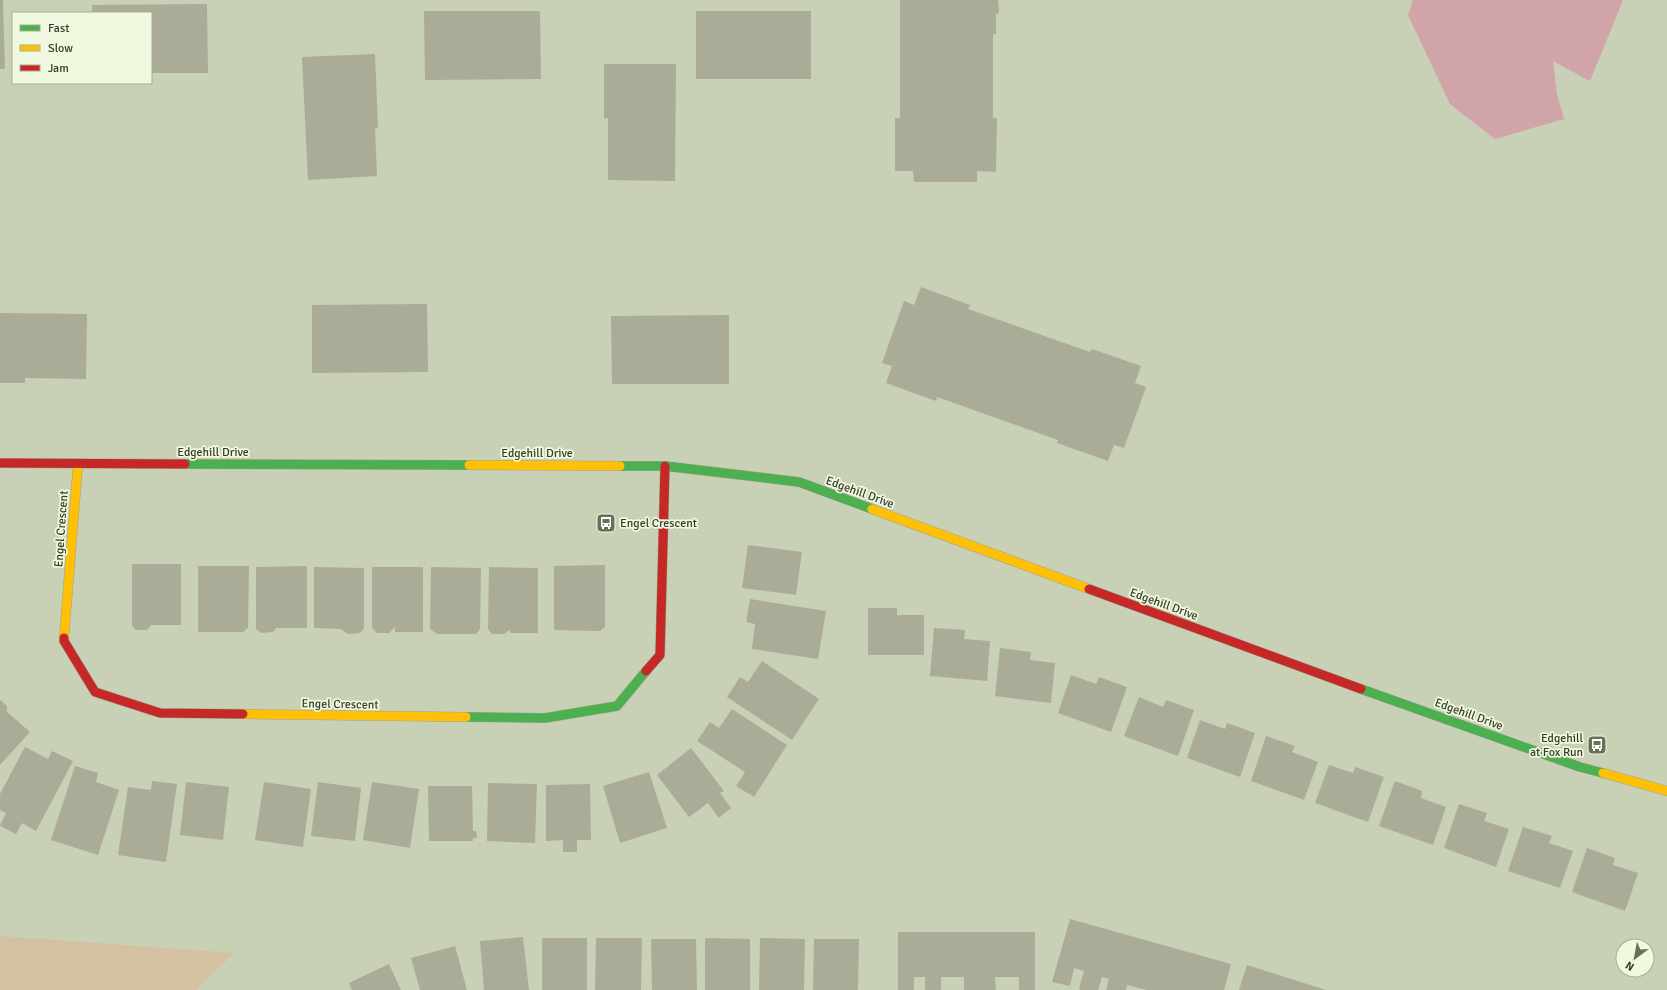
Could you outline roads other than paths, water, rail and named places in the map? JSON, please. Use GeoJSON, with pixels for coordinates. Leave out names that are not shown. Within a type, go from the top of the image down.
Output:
{"type":"FeatureCollection","features":[{"type":"Feature","properties":{"kind":"street","name":"Edgehill Drive"},"geometry":{"type":"LineString","coordinates":[[0,463],[665,466],[799,482],[1270,656],[1573,764],[1667,791]]}},
{"type":"Feature","properties":{"kind":"street","name":"Engel Crescent"},"geometry":{"type":"LineString","coordinates":[[78,464],[64,641],[95,692],[160,713],[545,718],[617,706],[660,655],[665,466]]}},
{"type":"Feature","properties":{"kind":"place","name":"Engel Crescent"},"geometry":{"type":"Point","coordinates":[606,523]}},
{"type":"Feature","properties":{"kind":"place","name":"Edgehill at Fox Run"},"geometry":{"type":"Point","coordinates":[1597,745]}}]}
